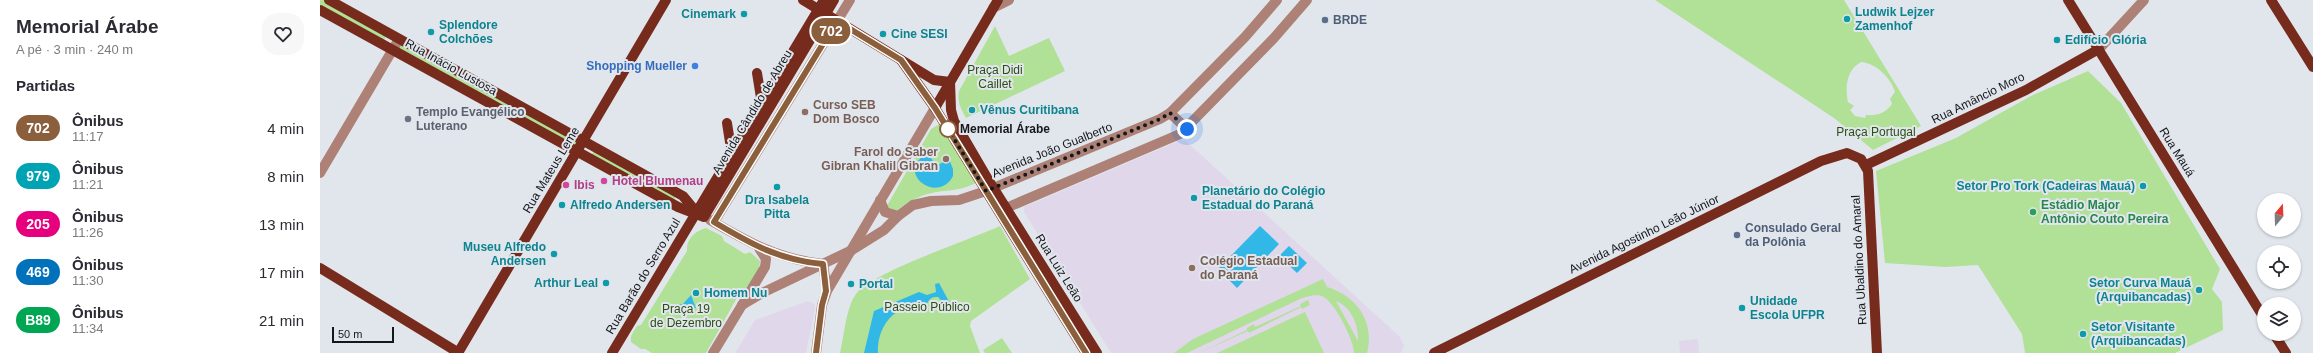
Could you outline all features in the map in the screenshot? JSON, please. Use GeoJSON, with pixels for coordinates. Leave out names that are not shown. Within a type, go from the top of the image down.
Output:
{"type":"FeatureCollection","features":[{"type":"Feature","properties":{"kind":"main road","name":"Rua Inácio Lustosa"},"geometry":{"type":"LineString","coordinates":[[328,0],[683,196],[701,215]]}},
{"type":"Feature","properties":{"kind":"main road","name":"Rua Mateus Leme"},"geometry":{"type":"LineString","coordinates":[[459,353],[666,0]]}},
{"type":"Feature","properties":{"kind":"main road"},"geometry":{"type":"LineString","coordinates":[[803,0],[934,80],[950,82]]}},
{"type":"Feature","properties":{"kind":"main road","name":"Avenida Cândido de Abreu"},"geometry":{"type":"LineString","coordinates":[[701,215],[822,12],[824,0]]}},
{"type":"Feature","properties":{"kind":"main road","name":"Avenida Cândido de Abreu"},"geometry":{"type":"LineString","coordinates":[[701,215],[732,155],[762,104],[822,12],[834,0]]}},
{"type":"Feature","properties":{"kind":"main road","name":"Rua Mauá"},"geometry":{"type":"LineString","coordinates":[[2068,0],[2099,48],[2257,307]]}},
{"type":"Feature","properties":{"kind":"main road"},"geometry":{"type":"LineString","coordinates":[[2271,0],[2313,67]]}},
{"type":"Feature","properties":{"kind":"main road"},"geometry":{"type":"LineString","coordinates":[[935,108],[996,4]]}},
{"type":"Feature","properties":{"kind":"main road","name":"Rua Inácio Lustosa"},"geometry":{"type":"LineString","coordinates":[[320,10],[624,178],[678,207],[701,215]]}},
{"type":"Feature","properties":{"kind":"main road","name":"Rua Amâncio Moro"},"geometry":{"type":"LineString","coordinates":[[1866,166],[2026,90],[2099,48]]}},
{"type":"Feature","properties":{"kind":"main road"},"geometry":{"type":"LineString","coordinates":[[901,60],[996,199]]}},
{"type":"Feature","properties":{"kind":"main road"},"geometry":{"type":"LineString","coordinates":[[757,73],[762,104]]}},
{"type":"Feature","properties":{"kind":"main road"},"geometry":{"type":"LineString","coordinates":[[950,82],[951,110],[954,120],[990,190]]}},
{"type":"Feature","properties":{"kind":"main road"},"geometry":{"type":"LineString","coordinates":[[476,95],[481,85]]}},
{"type":"Feature","properties":{"kind":"main road"},"geometry":{"type":"LineString","coordinates":[[727,123],[732,155]]}},
{"type":"Feature","properties":{"kind":"main road","name":"Avenida Agostinho Leão Júnior"},"geometry":{"type":"LineString","coordinates":[[1434,353],[1821,162],[1847,153],[1857,157],[1866,166]]}},
{"type":"Feature","properties":{"kind":"main road","name":"Rua Ubaldino do Amaral"},"geometry":{"type":"LineString","coordinates":[[1866,166],[1877,353]]}},
{"type":"Feature","properties":{"kind":"main road"},"geometry":{"type":"LineString","coordinates":[[624,178],[630,167]]}},
{"type":"Feature","properties":{"kind":"main road","name":"Rua Luiz Leão"},"geometry":{"type":"LineString","coordinates":[[996,199],[1006,208],[1097,353]]}},
{"type":"Feature","properties":{"kind":"main road","name":"Rua Luiz Leão"},"geometry":{"type":"LineString","coordinates":[[996,199],[1086,353]]}},
{"type":"Feature","properties":{"kind":"main road","name":"Rua Barão do Serro Azul"},"geometry":{"type":"LineString","coordinates":[[612,353],[701,215]]}},
{"type":"Feature","properties":{"kind":"main road"},"geometry":{"type":"LineString","coordinates":[[320,268],[459,353]]}},
{"type":"Feature","properties":{"kind":"main road"},"geometry":{"type":"LineString","coordinates":[[2278,341],[2286,353]]}},
{"type":"Feature","properties":{"kind":"street"},"geometry":{"type":"LineString","coordinates":[[714,222],[850,0]]}},
{"type":"Feature","properties":{"kind":"street"},"geometry":{"type":"LineString","coordinates":[[996,4],[1008,0]]}},
{"type":"Feature","properties":{"kind":"street","name":"Avenida João Gualberto"},"geometry":{"type":"LineString","coordinates":[[742,305],[762,293],[852,250],[884,230],[898,216],[910,207],[922,202],[959,200],[990,190],[1160,119],[1170,113],[1245,37],[1277,0]]}},
{"type":"Feature","properties":{"kind":"street"},"geometry":{"type":"LineString","coordinates":[[1006,208],[1170,140],[1187,129],[1274,38],[1307,0]]}},
{"type":"Feature","properties":{"kind":"street"},"geometry":{"type":"LineString","coordinates":[[2099,48],[2144,0]]}},
{"type":"Feature","properties":{"kind":"street"},"geometry":{"type":"LineString","coordinates":[[320,173],[400,39]]}},
{"type":"Feature","properties":{"kind":"street"},"geometry":{"type":"LineString","coordinates":[[816,353],[822,305],[826,291],[852,250],[935,108]]}},
{"type":"Feature","properties":{"kind":"street"},"geometry":{"type":"LineString","coordinates":[[1170,113],[1187,129]]}},
{"type":"Feature","properties":{"kind":"street"},"geometry":{"type":"LineString","coordinates":[[880,200],[885,212],[898,216]]}},
{"type":"Feature","properties":{"kind":"street","name":"Rua Inácio Lustosa"},"geometry":{"type":"LineString","coordinates":[[701,215],[759,248],[789,259],[823,264]]}},
{"type":"Feature","properties":{"kind":"street"},"geometry":{"type":"LineString","coordinates":[[713,353],[765,267],[766,259],[759,248]]}},
{"type":"Feature","properties":{"kind":"street"},"geometry":{"type":"LineString","coordinates":[[823,264],[826,291]]}},
{"type":"Feature","properties":{"kind":"shaded area","name":"Colégio Estadual do Paraná"},"geometry":{"type":"Polygon","coordinates":[[[1181,140],[1186,141],[1400,337],[1404,346],[1401,353],[1111,353],[1024,212],[1024,207],[1181,140]]]}},
{"type":"Feature","properties":{"kind":"shaded area"},"geometry":{"type":"Polygon","coordinates":[[[808,301],[814,304],[815,309],[806,353],[735,353],[755,320],[808,301]]]}},
{"type":"Feature","properties":{"kind":"shaded area"},"geometry":{"type":"Polygon","coordinates":[[[1698,339],[1699,353],[1680,353],[1679,341],[1698,339]]]}},
{"type":"Feature","properties":{"kind":"green space"},"geometry":{"type":"Polygon","coordinates":[[[320,0],[324,0],[387,35],[382,43],[320,8],[320,0]]]}},
{"type":"Feature","properties":{"kind":"green space","name":"Praça Portugal"},"geometry":{"type":"Polygon","coordinates":[[[1655,0],[1844,0],[1921,126],[1873,150],[1834,118],[1655,0]],[[1861,62],[1856,65],[1850,74],[1847,85],[1848,102],[1854,106],[1850,110],[1855,116],[1865,118],[1866,115],[1874,115],[1887,110],[1892,104],[1890,99],[1895,92],[1890,82],[1882,72],[1867,63],[1861,62]]]}},
{"type":"Feature","properties":{"kind":"green space","name":"Praça Didi Caillet"},"geometry":{"type":"Polygon","coordinates":[[[995,26],[1009,56],[1049,38],[1065,71],[966,118],[959,102],[959,91],[995,26]]]}},
{"type":"Feature","properties":{"kind":"green space"},"geometry":{"type":"Polygon","coordinates":[[[403,41],[580,140],[574,150],[397,51],[403,41]]]}},
{"type":"Feature","properties":{"kind":"green space","name":"Estádio Major Antônio Couto Pereira"},"geometry":{"type":"Polygon","coordinates":[[[2088,71],[2121,103],[2220,269],[2212,289],[2222,302],[2223,330],[2175,353],[2025,353],[2022,334],[1978,265],[1946,267],[1885,263],[1876,171],[1956,138],[2031,96],[2088,71]]]}},
{"type":"Feature","properties":{"kind":"green space"},"geometry":{"type":"Polygon","coordinates":[[[941,123],[976,183],[959,189],[921,196],[893,213],[887,206],[888,204],[931,129],[941,123]]]}},
{"type":"Feature","properties":{"kind":"green space"},"geometry":{"type":"Polygon","coordinates":[[[594,150],[676,196],[673,202],[591,157],[594,150]]]}},
{"type":"Feature","properties":{"kind":"green space","name":"Passeio Público"},"geometry":{"type":"Polygon","coordinates":[[[1000,226],[1030,279],[971,321],[970,326],[980,353],[840,353],[850,306],[856,294],[866,285],[881,276],[923,257],[1000,226]]]}},
{"type":"Feature","properties":{"kind":"green space","name":"Praça 19 de Dezembro"},"geometry":{"type":"Polygon","coordinates":[[[706,228],[722,236],[724,241],[745,254],[750,252],[760,261],[759,269],[742,295],[738,296],[706,353],[652,353],[645,349],[641,349],[631,342],[631,336],[637,326],[641,325],[687,251],[688,243],[692,236],[698,231],[706,228]]]}},
{"type":"Feature","properties":{"kind":"green space"},"geometry":{"type":"Polygon","coordinates":[[[1323,279],[1327,287],[1338,291],[1347,297],[1361,312],[1366,321],[1369,342],[1367,353],[1354,353],[1351,339],[1332,305],[1327,299],[1317,295],[1300,299],[1187,353],[1174,353],[1193,339],[1323,279]],[[1336,301],[1358,341],[1357,329],[1353,317],[1341,304],[1336,301]]]}},
{"type":"Feature","properties":{"kind":"green space"},"geometry":{"type":"Polygon","coordinates":[[[1308,300],[1310,305],[1302,309],[1301,307],[1249,333],[1248,331],[1199,353],[1247,330],[1247,328],[1254,324],[1255,327],[1301,306],[1300,304],[1308,300]]]}},
{"type":"Feature","properties":{"kind":"green space"},"geometry":{"type":"Polygon","coordinates":[[[1305,312],[1324,353],[1217,353],[1305,312]]]}},
{"type":"Feature","properties":{"kind":"green space"},"geometry":{"type":"Polygon","coordinates":[[[1002,338],[1012,353],[985,353],[983,350],[1002,338]]]}},
{"type":"Feature","properties":{"kind":"water"},"geometry":{"type":"Polygon","coordinates":[[[928,153],[936,166],[949,159],[953,169],[953,176],[946,184],[937,188],[929,187],[921,182],[916,176],[915,168],[918,160],[928,153]]]}},
{"type":"Feature","properties":{"kind":"water"},"geometry":{"type":"Polygon","coordinates":[[[1260,226],[1279,244],[1237,288],[1218,269],[1260,226]]]}},
{"type":"Feature","properties":{"kind":"water"},"geometry":{"type":"Polygon","coordinates":[[[1289,246],[1307,263],[1297,273],[1279,256],[1289,246]]]}},
{"type":"Feature","properties":{"kind":"water"},"geometry":{"type":"Polygon","coordinates":[[[939,283],[951,305],[948,308],[938,297],[932,297],[924,306],[901,310],[895,313],[886,322],[883,328],[879,340],[878,353],[864,353],[874,311],[919,292],[927,295],[936,292],[935,284],[939,283]]]}},
{"type":"Feature","properties":{"kind":"water"},"geometry":{"type":"Polygon","coordinates":[[[691,295],[696,308],[688,309],[681,315],[677,315],[672,305],[683,304],[691,295]]]}},
{"type":"Feature","properties":{"kind":"bus line","name":"702"},"geometry":{"type":"LineString","coordinates":[[816,353],[822,305],[827,281],[823,264],[789,259],[759,248],[714,222],[837,21],[901,60],[935,108],[1086,353]]}},
{"type":"Feature","properties":{"kind":"place","name":"Cinemark"},"geometry":{"type":"Point","coordinates":[744,14]}},
{"type":"Feature","properties":{"kind":"place","name":"Ludwik Lejzer Zamenhof"},"geometry":{"type":"Point","coordinates":[1847,19]}},
{"type":"Feature","properties":{"kind":"place","name":"BRDE"},"geometry":{"type":"Point","coordinates":[1325,20]}},
{"type":"Feature","properties":{"kind":"place","name":"Splendore Colchões"},"geometry":{"type":"Point","coordinates":[431,32]}},
{"type":"Feature","properties":{"kind":"place","name":"Cine SESI"},"geometry":{"type":"Point","coordinates":[883,34]}},
{"type":"Feature","properties":{"kind":"place","name":"Edifício Glória"},"geometry":{"type":"Point","coordinates":[2057,40]}},
{"type":"Feature","properties":{"kind":"place","name":"Shopping Mueller"},"geometry":{"type":"Point","coordinates":[695,66]}},
{"type":"Feature","properties":{"kind":"place","name":"Vênus Curitibana"},"geometry":{"type":"Point","coordinates":[972,110]}},
{"type":"Feature","properties":{"kind":"place","name":"Curso SEB Dom Bosco"},"geometry":{"type":"Point","coordinates":[805,112]}},
{"type":"Feature","properties":{"kind":"place","name":"Templo Evangélico Luterano"},"geometry":{"type":"Point","coordinates":[408,119]}},
{"type":"Feature","properties":{"kind":"place","name":"Memorial Árabe"},"geometry":{"type":"Point","coordinates":[948,129]}},
{"type":"Feature","properties":{"kind":"place","name":"Farol do Saber Gibran Khalil Gibran"},"geometry":{"type":"Point","coordinates":[946,159]}},
{"type":"Feature","properties":{"kind":"place","name":"Hotel Blumenau"},"geometry":{"type":"Point","coordinates":[604,181]}},
{"type":"Feature","properties":{"kind":"place","name":"Ibis"},"geometry":{"type":"Point","coordinates":[566,185]}},
{"type":"Feature","properties":{"kind":"place","name":"Setor Pro Tork (Cadeiras Mauá)"},"geometry":{"type":"Point","coordinates":[2143,186]}},
{"type":"Feature","properties":{"kind":"place","name":"Dra Isabela Pitta"},"geometry":{"type":"Point","coordinates":[777,187]}},
{"type":"Feature","properties":{"kind":"place","name":"Planetário do Colégio Estadual do Paraná"},"geometry":{"type":"Point","coordinates":[1194,198]}},
{"type":"Feature","properties":{"kind":"place","name":"Alfredo Andersen"},"geometry":{"type":"Point","coordinates":[562,205]}},
{"type":"Feature","properties":{"kind":"place","name":"Estádio Major Antônio Couto Pereira"},"geometry":{"type":"Point","coordinates":[2033,212]}},
{"type":"Feature","properties":{"kind":"place","name":"Consulado Geral da Polônia"},"geometry":{"type":"Point","coordinates":[1737,235]}},
{"type":"Feature","properties":{"kind":"place","name":"Museu Alfredo Andersen"},"geometry":{"type":"Point","coordinates":[554,254]}},
{"type":"Feature","properties":{"kind":"place","name":"Colégio Estadual do Paraná"},"geometry":{"type":"Point","coordinates":[1192,268]}},
{"type":"Feature","properties":{"kind":"place","name":"Arthur Leal"},"geometry":{"type":"Point","coordinates":[606,283]}},
{"type":"Feature","properties":{"kind":"place","name":"Portal"},"geometry":{"type":"Point","coordinates":[851,284]}},
{"type":"Feature","properties":{"kind":"place","name":"Setor Curva Mauá (Arquibancadas)"},"geometry":{"type":"Point","coordinates":[2199,290]}},
{"type":"Feature","properties":{"kind":"place","name":"Homem Nu"},"geometry":{"type":"Point","coordinates":[696,293]}},
{"type":"Feature","properties":{"kind":"place","name":"Unidade Escola UFPR"},"geometry":{"type":"Point","coordinates":[1742,308]}},
{"type":"Feature","properties":{"kind":"place","name":"Setor Visitante (Arquibancadas)"},"geometry":{"type":"Point","coordinates":[2083,334]}},
{"type":"Feature","properties":{"kind":"route"},"geometry":{"type":"LineString","coordinates":[[948,129],[986,191],[1011,182],[1160,119],[1170,113],[1187,129]]}}]}
